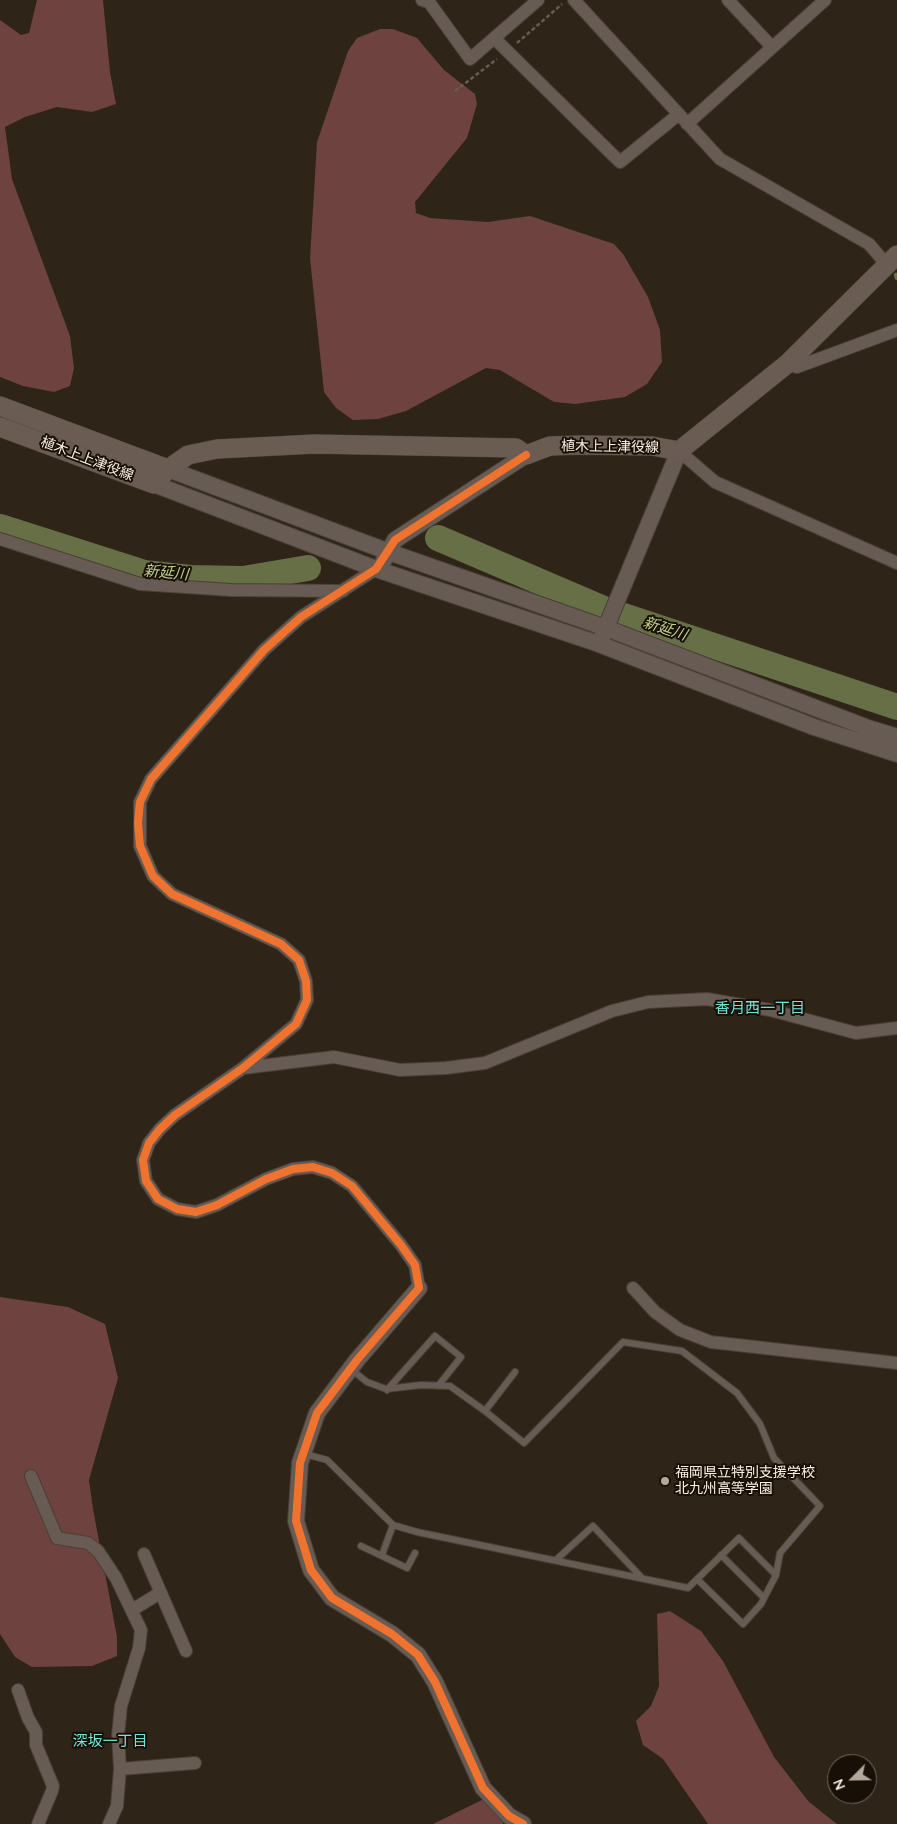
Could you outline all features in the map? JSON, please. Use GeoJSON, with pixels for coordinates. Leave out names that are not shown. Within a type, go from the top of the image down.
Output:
{"type":"FeatureCollection","features":[{"type":"Feature","properties":{"kind":"main road","name":"植木上上津役線"},"geometry":{"type":"LineString","coordinates":[[526,456],[550,446],[652,446],[679,451],[787,364],[894,259]]}},
{"type":"Feature","properties":{"kind":"main road","name":"植木上上津役線"},"geometry":{"type":"LineString","coordinates":[[0,406],[168,469]]}},
{"type":"Feature","properties":{"kind":"main road","name":"植木上上津役線"},"geometry":{"type":"LineString","coordinates":[[0,427],[154,484]]}},
{"type":"Feature","properties":{"kind":"main road"},"geometry":{"type":"LineString","coordinates":[[154,484],[168,469],[188,455],[217,449],[315,444],[516,448],[526,456]]}},
{"type":"Feature","properties":{"kind":"street"},"geometry":{"type":"LineString","coordinates":[[422,0],[429,2],[470,59],[538,0]]}},
{"type":"Feature","properties":{"kind":"street"},"geometry":{"type":"LineString","coordinates":[[728,0],[772,47]]}},
{"type":"Feature","properties":{"kind":"street"},"geometry":{"type":"LineString","coordinates":[[494,38],[620,162],[683,119],[772,47],[825,0]]}},
{"type":"Feature","properties":{"kind":"street"},"geometry":{"type":"LineString","coordinates":[[581,2],[720,159],[894,259]]}},
{"type":"Feature","properties":{"kind":"street"},"geometry":{"type":"LineString","coordinates":[[787,364],[797,367],[897,330]]}},
{"type":"Feature","properties":{"kind":"street"},"geometry":{"type":"LineString","coordinates":[[599,644],[679,451],[715,482],[897,563]]}},
{"type":"Feature","properties":{"kind":"street"},"geometry":{"type":"LineString","coordinates":[[523,1824],[509,1816],[483,1788],[435,1682],[418,1655],[392,1634],[332,1598],[311,1570],[296,1521],[300,1463],[317,1413],[350,1369],[419,1288],[415,1265],[401,1245],[352,1186],[332,1173],[313,1167],[293,1169],[266,1180],[217,1205],[196,1212],[177,1209],[158,1198],[146,1181],[143,1160],[149,1143],[175,1115],[243,1068],[296,1024],[307,1000],[306,981],[299,960],[281,944],[172,894],[154,876],[140,846],[140,802],[151,779],[264,650],[301,617],[376,569],[389,552],[395,540],[526,456]]}},
{"type":"Feature","properties":{"kind":"street"},"geometry":{"type":"LineString","coordinates":[[168,469],[389,552],[606,628],[868,728],[897,737]]}},
{"type":"Feature","properties":{"kind":"street"},"geometry":{"type":"LineString","coordinates":[[154,484],[376,569],[599,644],[814,726],[897,754]]}},
{"type":"Feature","properties":{"kind":"street"},"geometry":{"type":"LineString","coordinates":[[0,539],[140,584],[231,590],[343,591]]}},
{"type":"Feature","properties":{"kind":"street"},"geometry":{"type":"LineString","coordinates":[[243,1068],[334,1057],[400,1070],[446,1068],[485,1063],[612,1011],[648,1002],[707,999],[770,1010],[856,1033],[897,1028]]}},
{"type":"Feature","properties":{"kind":"street"},"geometry":{"type":"LineString","coordinates":[[633,1288],[655,1312],[680,1330],[711,1342],[897,1363]]}},
{"type":"Feature","properties":{"kind":"street"},"geometry":{"type":"LineString","coordinates":[[31,1476],[57,1538],[88,1542],[98,1551],[132,1610],[141,1630],[139,1648],[121,1706],[118,1735],[120,1769],[116,1806],[110,1824]]}},
{"type":"Feature","properties":{"kind":"street"},"geometry":{"type":"LineString","coordinates":[[144,1554],[186,1651]]}},
{"type":"Feature","properties":{"kind":"street"},"geometry":{"type":"LineString","coordinates":[[132,1610],[160,1593]]}},
{"type":"Feature","properties":{"kind":"street"},"geometry":{"type":"LineString","coordinates":[[18,1690],[28,1718],[36,1732],[36,1745],[52,1786],[52,1792],[38,1824]]}},
{"type":"Feature","properties":{"kind":"street"},"geometry":{"type":"LineString","coordinates":[[120,1769],[195,1763]]}},
{"type":"Feature","properties":{"kind":"lane"},"geometry":{"type":"LineString","coordinates":[[387,1390],[435,1336],[461,1358],[438,1386]]}},
{"type":"Feature","properties":{"kind":"lane"},"geometry":{"type":"LineString","coordinates":[[350,1369],[367,1382],[387,1390],[421,1385],[450,1386],[486,1411],[524,1443],[623,1342],[682,1351],[737,1393],[760,1424],[774,1458],[820,1506],[780,1554],[776,1575],[764,1598],[743,1624],[698,1578]]}},
{"type":"Feature","properties":{"kind":"lane"},"geometry":{"type":"LineString","coordinates":[[486,1411],[515,1372]]}},
{"type":"Feature","properties":{"kind":"lane"},"geometry":{"type":"LineString","coordinates":[[303,1454],[327,1460],[392,1524],[417,1532],[688,1588],[739,1538],[776,1575]]}},
{"type":"Feature","properties":{"kind":"lane"},"geometry":{"type":"LineString","coordinates":[[382,1555],[392,1524]]}},
{"type":"Feature","properties":{"kind":"lane"},"geometry":{"type":"LineString","coordinates":[[556,1560],[593,1526],[642,1578]]}},
{"type":"Feature","properties":{"kind":"lane"},"geometry":{"type":"LineString","coordinates":[[361,1546],[407,1568],[415,1553]]}},
{"type":"Feature","properties":{"kind":"lane"},"geometry":{"type":"LineString","coordinates":[[721,1555],[764,1598]]}},
{"type":"Feature","properties":{"kind":"shaded area"},"geometry":{"type":"Polygon","coordinates":[[[37,0],[103,0],[110,72],[116,104],[92,112],[57,107],[25,117],[5,127],[12,179],[70,336],[74,368],[70,386],[54,392],[23,386],[0,377],[0,20],[21,35],[29,33],[37,0]]]}},
{"type":"Feature","properties":{"kind":"shaded area"},"geometry":{"type":"Polygon","coordinates":[[[380,29],[393,29],[417,38],[444,70],[475,94],[477,104],[467,138],[415,202],[416,213],[430,218],[488,222],[530,216],[614,244],[623,254],[648,297],[660,330],[662,362],[647,384],[625,397],[575,404],[554,402],[500,370],[486,368],[406,411],[378,419],[353,420],[336,408],[324,392],[310,258],[317,142],[348,51],[357,38],[380,29]]]}},
{"type":"Feature","properties":{"kind":"shaded area"},"geometry":{"type":"Polygon","coordinates":[[[0,1297],[68,1307],[105,1324],[118,1378],[89,1480],[117,1637],[117,1656],[92,1666],[32,1667],[15,1657],[0,1634],[0,1297]]]}},
{"type":"Feature","properties":{"kind":"shaded area"},"geometry":{"type":"Polygon","coordinates":[[[670,1611],[701,1631],[723,1661],[774,1757],[809,1802],[837,1824],[708,1824],[663,1759],[643,1745],[636,1721],[651,1706],[659,1686],[657,1614],[670,1611]]]}},
{"type":"Feature","properties":{"kind":"shaded area"},"geometry":{"type":"Polygon","coordinates":[[[492,1795],[501,1814],[503,1824],[433,1824],[492,1795]]]}},
{"type":"Feature","properties":{"kind":"waterway","name":"新延川"},"geometry":{"type":"LineString","coordinates":[[0,527],[144,573],[191,578],[243,579],[308,568]]}},
{"type":"Feature","properties":{"kind":"waterway","name":"新延川"},"geometry":{"type":"LineString","coordinates":[[438,538],[606,610],[897,707]]}},
{"type":"Feature","properties":{"kind":"cycle path"},"geometry":{"type":"LineString","coordinates":[[523,1824],[509,1816],[483,1788],[435,1682],[418,1655],[392,1634],[332,1598],[311,1570],[296,1521],[300,1463],[317,1413],[357,1360],[419,1288],[415,1265],[401,1245],[352,1186],[332,1173],[313,1167],[293,1169],[266,1179],[217,1205],[196,1212],[177,1209],[158,1199],[146,1181],[143,1160],[149,1143],[160,1129],[175,1115],[243,1068],[296,1024],[307,1000],[306,981],[299,960],[281,944],[172,894],[153,876],[140,846],[138,823],[140,802],[151,779],[264,650],[301,617],[376,569],[395,540],[526,455]]}},
{"type":"Feature","properties":{"kind":"place","name":"福岡県立特別支援学校 北九州高等学園"},"geometry":{"type":"Point","coordinates":[665,1481]}},
{"type":"Feature","properties":{"kind":"district","name":"香月西一丁目"},"geometry":{"type":"Point","coordinates":[760,1008]}},
{"type":"Feature","properties":{"kind":"district","name":"深坂一丁目"},"geometry":{"type":"Point","coordinates":[110,1741]}}]}
